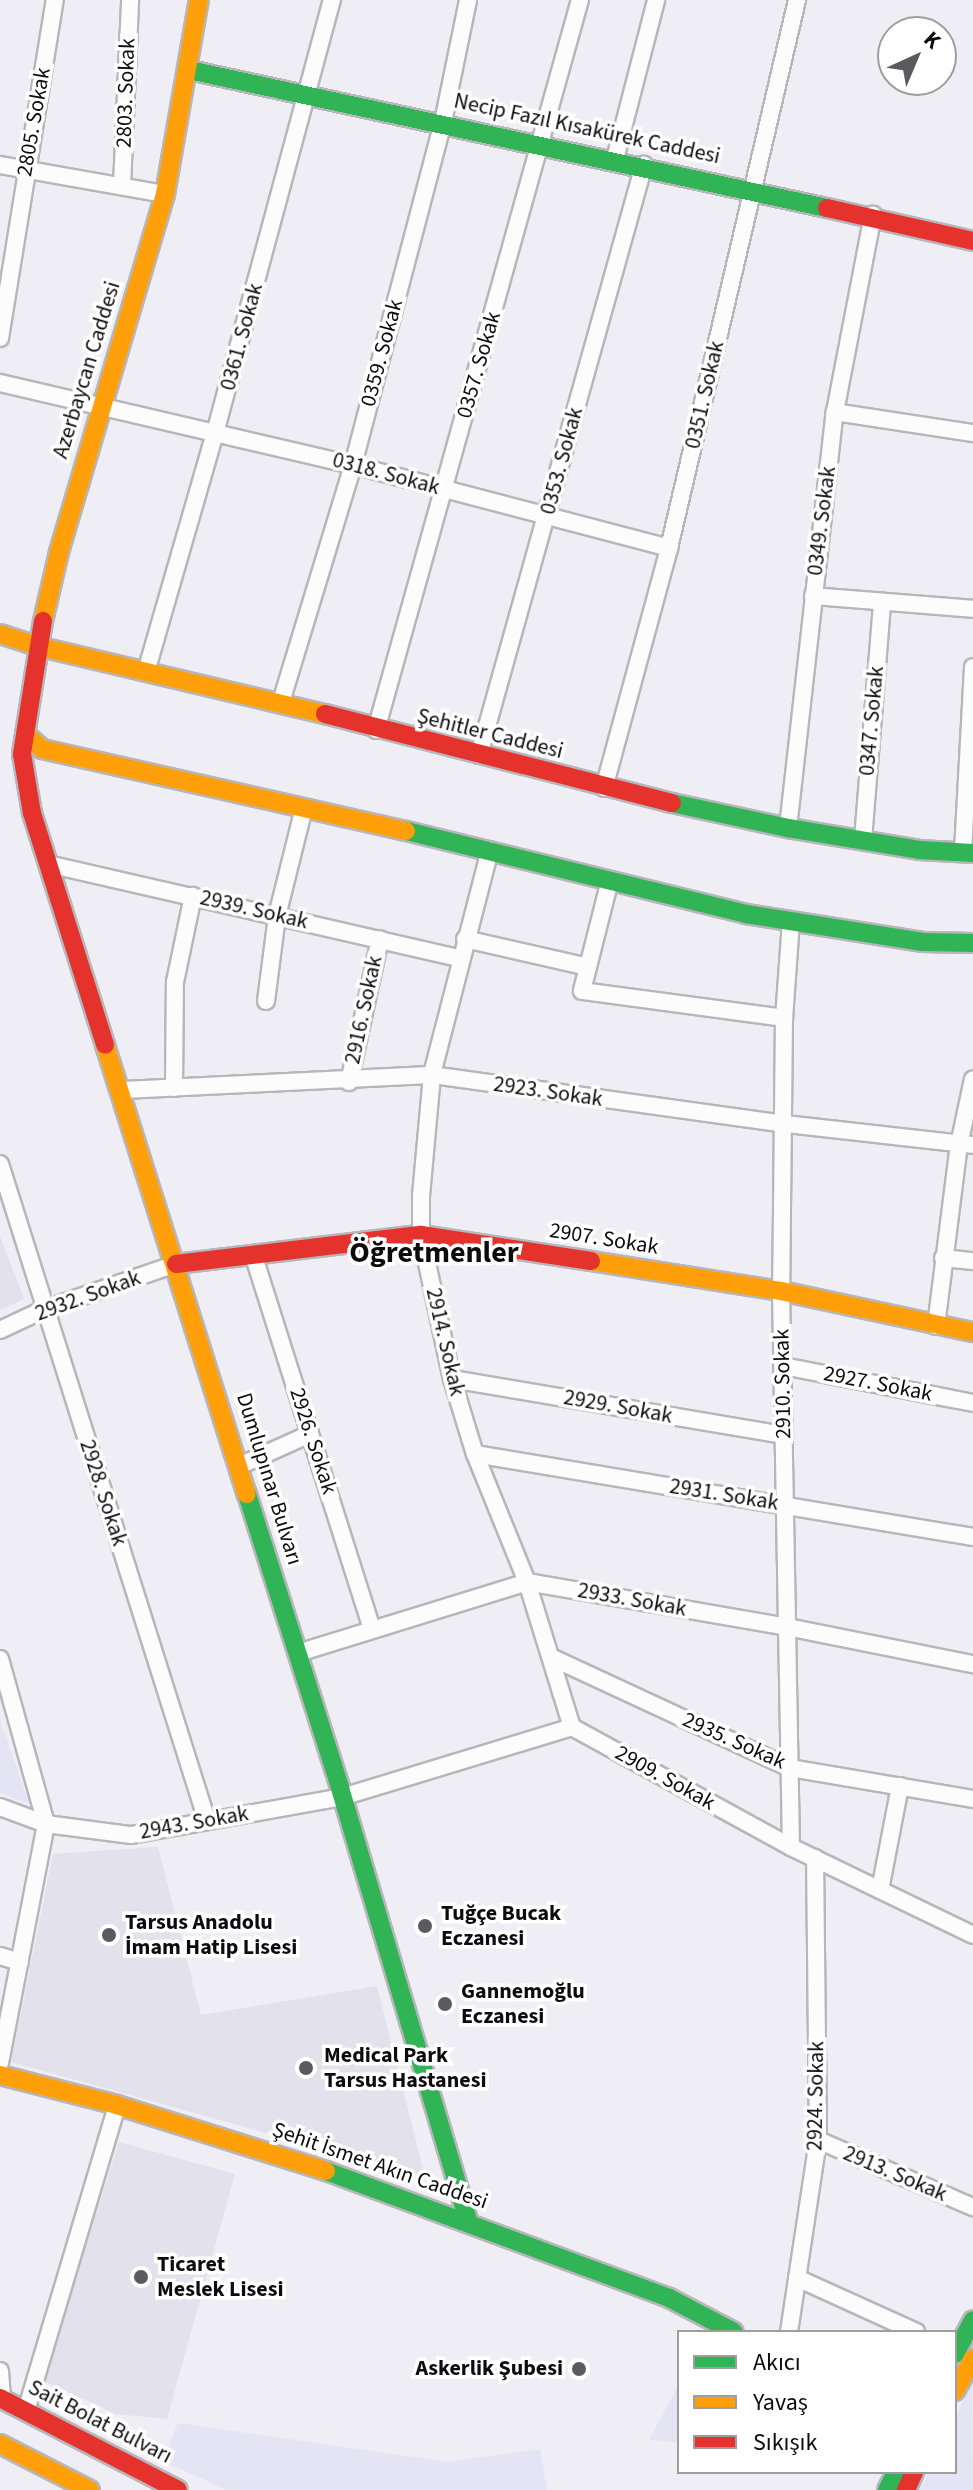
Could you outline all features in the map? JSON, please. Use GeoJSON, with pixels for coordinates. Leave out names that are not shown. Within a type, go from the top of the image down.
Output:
{"type":"FeatureCollection","features":[{"type":"Feature","properties":{"kind":"main road","name":"Azerbaycan Caddesi"},"geometry":{"type":"LineString","coordinates":[[22,754],[37,646],[100,408],[165,194],[199,0]]}},
{"type":"Feature","properties":{"kind":"main road","name":"Necip Fazıl Kısakürek Caddesi"},"geometry":{"type":"LineString","coordinates":[[189,70],[644,165],[873,215],[973,241]]}},
{"type":"Feature","properties":{"kind":"main road","name":"Şehitler Caddesi"},"geometry":{"type":"LineString","coordinates":[[0,634],[37,646],[281,702],[376,730],[604,788],[788,828],[919,850],[968,853]]}},
{"type":"Feature","properties":{"kind":"main road"},"geometry":{"type":"LineString","coordinates":[[25,734],[42,749],[490,850],[746,914],[923,942],[973,943]]}},
{"type":"Feature","properties":{"kind":"main road","name":"Dumlupınar Bulvarı"},"geometry":{"type":"LineString","coordinates":[[22,754],[32,813],[298,1653],[468,2220]]}},
{"type":"Feature","properties":{"kind":"main road","name":"2907. Sokak"},"geometry":{"type":"LineString","coordinates":[[176,1264],[421,1235],[781,1291],[973,1332]]}},
{"type":"Feature","properties":{"kind":"main road","name":"Şehit İsmet Akın Caddesi"},"geometry":{"type":"LineString","coordinates":[[0,2075],[117,2105],[359,2181],[669,2298],[730,2330]]}},
{"type":"Feature","properties":{"kind":"main road"},"geometry":{"type":"LineString","coordinates":[[957,2383],[973,2320]]}},
{"type":"Feature","properties":{"kind":"main road","name":"Sait Bolat Bulvarı"},"geometry":{"type":"LineString","coordinates":[[1,2398],[178,2490]]}},
{"type":"Feature","properties":{"kind":"main road"},"geometry":{"type":"LineString","coordinates":[[0,2444],[87,2489]]}},
{"type":"Feature","properties":{"kind":"street","name":"2805. Sokak"},"geometry":{"type":"LineString","coordinates":[[0,338],[55,0]]}},
{"type":"Feature","properties":{"kind":"street","name":"2803. Sokak"},"geometry":{"type":"LineString","coordinates":[[122,186],[130,0]]}},
{"type":"Feature","properties":{"kind":"street","name":"0361. Sokak"},"geometry":{"type":"LineString","coordinates":[[146,672],[215,433],[332,0]]}},
{"type":"Feature","properties":{"kind":"street","name":"0359. Sokak"},"geometry":{"type":"LineString","coordinates":[[281,702],[353,465],[443,122],[468,0]]}},
{"type":"Feature","properties":{"kind":"street","name":"0357. Sokak"},"geometry":{"type":"LineString","coordinates":[[376,730],[580,0]]}},
{"type":"Feature","properties":{"kind":"street"},"geometry":{"type":"LineString","coordinates":[[615,159],[656,0]]}},
{"type":"Feature","properties":{"kind":"street","name":"0351. Sokak"},"geometry":{"type":"LineString","coordinates":[[604,788],[669,548],[797,0]]}},
{"type":"Feature","properties":{"kind":"street"},"geometry":{"type":"LineString","coordinates":[[0,165],[165,194]]}},
{"type":"Feature","properties":{"kind":"street","name":"0353. Sokak"},"geometry":{"type":"LineString","coordinates":[[479,755],[644,165]]}},
{"type":"Feature","properties":{"kind":"street","name":"0349. Sokak"},"geometry":{"type":"LineString","coordinates":[[788,828],[835,412],[873,215]]}},
{"type":"Feature","properties":{"kind":"street","name":"0318. Sokak"},"geometry":{"type":"LineString","coordinates":[[0,383],[353,465],[669,548]]}},
{"type":"Feature","properties":{"kind":"street"},"geometry":{"type":"LineString","coordinates":[[835,412],[973,433]]}},
{"type":"Feature","properties":{"kind":"street"},"geometry":{"type":"LineString","coordinates":[[813,596],[973,609]]}},
{"type":"Feature","properties":{"kind":"street","name":"0347. Sokak"},"geometry":{"type":"LineString","coordinates":[[863,840],[882,602]]}},
{"type":"Feature","properties":{"kind":"street"},"geometry":{"type":"LineString","coordinates":[[968,853],[973,667]]}},
{"type":"Feature","properties":{"kind":"street"},"geometry":{"type":"LineString","coordinates":[[266,1001],[277,916],[304,808]]}},
{"type":"Feature","properties":{"kind":"street","name":"2914. Sokak"},"geometry":{"type":"LineString","coordinates":[[490,850],[432,1075],[421,1197],[421,1235],[452,1379],[475,1454],[527,1582],[572,1727]]}},
{"type":"Feature","properties":{"kind":"street","name":"2939. Sokak"},"geometry":{"type":"LineString","coordinates":[[48,864],[460,958]]}},
{"type":"Feature","properties":{"kind":"street"},"geometry":{"type":"LineString","coordinates":[[610,880],[582,991],[784,1018]]}},
{"type":"Feature","properties":{"kind":"street"},"geometry":{"type":"LineString","coordinates":[[174,1088],[175,982],[193,896]]}},
{"type":"Feature","properties":{"kind":"street","name":"2910. Sokak"},"geometry":{"type":"LineString","coordinates":[[791,921],[784,1018],[786,1124],[781,1291],[791,1847]]}},
{"type":"Feature","properties":{"kind":"street","name":"2916. Sokak"},"geometry":{"type":"LineString","coordinates":[[349,1082],[380,939]]}},
{"type":"Feature","properties":{"kind":"street"},"geometry":{"type":"LineString","coordinates":[[465,939],[588,967]]}},
{"type":"Feature","properties":{"kind":"street","name":"2923. Sokak"},"geometry":{"type":"LineString","coordinates":[[121,1090],[349,1082],[432,1075],[786,1124],[966,1145]]}},
{"type":"Feature","properties":{"kind":"street"},"geometry":{"type":"LineString","coordinates":[[936,1326],[943,1258],[966,1145],[973,1079]]}},
{"type":"Feature","properties":{"kind":"street","name":"2928. Sokak"},"geometry":{"type":"LineString","coordinates":[[0,1164],[207,1821]]}},
{"type":"Feature","properties":{"kind":"street","name":"2926. Sokak"},"geometry":{"type":"LineString","coordinates":[[253,1254],[372,1629]]}},
{"type":"Feature","properties":{"kind":"street"},"geometry":{"type":"LineString","coordinates":[[943,1258],[973,1261]]}},
{"type":"Feature","properties":{"kind":"street","name":"2932. Sokak"},"geometry":{"type":"LineString","coordinates":[[0,1330],[45,1309],[176,1264]]}},
{"type":"Feature","properties":{"kind":"street","name":"2927. Sokak"},"geometry":{"type":"LineString","coordinates":[[783,1366],[973,1403]]}},
{"type":"Feature","properties":{"kind":"street","name":"2929. Sokak"},"geometry":{"type":"LineString","coordinates":[[452,1379],[784,1435]]}},
{"type":"Feature","properties":{"kind":"street"},"geometry":{"type":"LineString","coordinates":[[239,1466],[310,1434]]}},
{"type":"Feature","properties":{"kind":"street","name":"2931. Sokak"},"geometry":{"type":"LineString","coordinates":[[475,1454],[973,1537]]}},
{"type":"Feature","properties":{"kind":"street","name":"2933. Sokak"},"geometry":{"type":"LineString","coordinates":[[298,1653],[527,1582],[787,1627],[973,1664]]}},
{"type":"Feature","properties":{"kind":"street","name":"2935. Sokak"},"geometry":{"type":"LineString","coordinates":[[553,1658],[790,1768],[973,1799]]}},
{"type":"Feature","properties":{"kind":"street"},"geometry":{"type":"LineString","coordinates":[[0,1659],[46,1824],[0,2064]]}},
{"type":"Feature","properties":{"kind":"street"},"geometry":{"type":"LineString","coordinates":[[342,1797],[572,1727]]}},
{"type":"Feature","properties":{"kind":"street","name":"2909. Sokak"},"geometry":{"type":"LineString","coordinates":[[572,1727],[791,1847],[973,1935]]}},
{"type":"Feature","properties":{"kind":"street"},"geometry":{"type":"LineString","coordinates":[[880,1890],[900,1786]]}},
{"type":"Feature","properties":{"kind":"street","name":"2943. Sokak"},"geometry":{"type":"LineString","coordinates":[[0,1807],[46,1824],[131,1835],[342,1797]]}},
{"type":"Feature","properties":{"kind":"street","name":"2924. Sokak"},"geometry":{"type":"LineString","coordinates":[[789,2330],[818,2140],[815,1858]]}},
{"type":"Feature","properties":{"kind":"street"},"geometry":{"type":"LineString","coordinates":[[0,1956],[20,1962]]}},
{"type":"Feature","properties":{"kind":"street"},"geometry":{"type":"LineString","coordinates":[[26,2411],[117,2105]]}},
{"type":"Feature","properties":{"kind":"street","name":"2913. Sokak"},"geometry":{"type":"LineString","coordinates":[[818,2140],[973,2207]]}},
{"type":"Feature","properties":{"kind":"street"},"geometry":{"type":"LineString","coordinates":[[797,2278],[912,2330]]}},
{"type":"Feature","properties":{"kind":"street"},"geometry":{"type":"LineString","coordinates":[[0,2371],[1,2398]]}},
{"type":"Feature","properties":{"kind":"shaded area"},"geometry":{"type":"Polygon","coordinates":[[[0,1236],[24,1299],[0,1310],[0,1236]]]}},
{"type":"Feature","properties":{"kind":"shaded area"},"geometry":{"type":"Polygon","coordinates":[[[0,1720],[29,1803],[0,1793],[0,1720]]]}},
{"type":"Feature","properties":{"kind":"shaded area"},"geometry":{"type":"Polygon","coordinates":[[[158,1847],[201,2015],[377,1986],[425,2177],[11,2062],[53,1854],[158,1847]]]}},
{"type":"Feature","properties":{"kind":"shaded area","name":"Ticaret Meslek Lisesi"},"geometry":{"type":"Polygon","coordinates":[[[119,2142],[235,2174],[167,2419],[116,2414],[43,2381],[119,2142]]]}},
{"type":"Feature","properties":{"kind":"shaded area"},"geometry":{"type":"Polygon","coordinates":[[[972,2381],[973,2490],[920,2490],[928,2474],[957,2474],[957,2413],[972,2381]]]}},
{"type":"Feature","properties":{"kind":"shaded area"},"geometry":{"type":"Polygon","coordinates":[[[677,2388],[677,2443],[649,2440],[677,2388]]]}},
{"type":"Feature","properties":{"kind":"shaded area"},"geometry":{"type":"Polygon","coordinates":[[[178,2423],[448,2462],[540,2449],[547,2490],[227,2490],[162,2461],[178,2423]]]}},
{"type":"Feature","properties":{"kind":"traffic: fast"},"geometry":{"type":"LineString","coordinates":[[189,70],[827,208]]}},
{"type":"Feature","properties":{"kind":"traffic: fast"},"geometry":{"type":"LineString","coordinates":[[672,803],[788,828],[919,850],[973,853]]}},
{"type":"Feature","properties":{"kind":"traffic: fast"},"geometry":{"type":"LineString","coordinates":[[406,831],[746,914],[923,942],[973,943]]}},
{"type":"Feature","properties":{"kind":"traffic: fast"},"geometry":{"type":"LineString","coordinates":[[247,1494],[340,1788],[468,2220]]}},
{"type":"Feature","properties":{"kind":"traffic: fast"},"geometry":{"type":"LineString","coordinates":[[326,2171],[669,2298],[730,2330]]}},
{"type":"Feature","properties":{"kind":"traffic: fast"},"geometry":{"type":"LineString","coordinates":[[957,2350],[973,2320]]}},
{"type":"Feature","properties":{"kind":"traffic: fast"},"geometry":{"type":"LineString","coordinates":[[887,2490],[895,2474]]}},
{"type":"Feature","properties":{"kind":"traffic: slow"},"geometry":{"type":"LineString","coordinates":[[43,621],[59,552],[165,194],[199,0]]}},
{"type":"Feature","properties":{"kind":"traffic: slow"},"geometry":{"type":"LineString","coordinates":[[0,634],[37,646],[325,714]]}},
{"type":"Feature","properties":{"kind":"traffic: slow"},"geometry":{"type":"LineString","coordinates":[[25,734],[42,749],[406,831]]}},
{"type":"Feature","properties":{"kind":"traffic: slow"},"geometry":{"type":"LineString","coordinates":[[105,1045],[247,1494]]}},
{"type":"Feature","properties":{"kind":"traffic: slow"},"geometry":{"type":"LineString","coordinates":[[591,1261],[781,1291],[973,1332]]}},
{"type":"Feature","properties":{"kind":"traffic: slow"},"geometry":{"type":"LineString","coordinates":[[0,2075],[117,2105],[326,2171]]}},
{"type":"Feature","properties":{"kind":"traffic: slow"},"geometry":{"type":"LineString","coordinates":[[957,2387],[973,2359]]}},
{"type":"Feature","properties":{"kind":"traffic: slow"},"geometry":{"type":"LineString","coordinates":[[0,2444],[90,2490]]}},
{"type":"Feature","properties":{"kind":"traffic: jam"},"geometry":{"type":"LineString","coordinates":[[827,208],[973,241]]}},
{"type":"Feature","properties":{"kind":"traffic: jam"},"geometry":{"type":"LineString","coordinates":[[43,621],[22,754],[32,813],[105,1045]]}},
{"type":"Feature","properties":{"kind":"traffic: jam"},"geometry":{"type":"LineString","coordinates":[[325,714],[672,803]]}},
{"type":"Feature","properties":{"kind":"traffic: jam"},"geometry":{"type":"LineString","coordinates":[[176,1264],[421,1235],[591,1261]]}},
{"type":"Feature","properties":{"kind":"traffic: jam"},"geometry":{"type":"LineString","coordinates":[[0,2398],[178,2490]]}},
{"type":"Feature","properties":{"kind":"traffic: jam"},"geometry":{"type":"LineString","coordinates":[[906,2490],[913,2474]]}},
{"type":"Feature","properties":{"kind":"place","name":"Tuğçe Bucak Eczanesi"},"geometry":{"type":"Point","coordinates":[425,1926]}},
{"type":"Feature","properties":{"kind":"place","name":"Tarsus Anadolu İmam Hatip Lisesi"},"geometry":{"type":"Point","coordinates":[109,1935]}},
{"type":"Feature","properties":{"kind":"place","name":"Gannemoğlu Eczanesi"},"geometry":{"type":"Point","coordinates":[445,2004]}},
{"type":"Feature","properties":{"kind":"place","name":"Medical Park Tarsus Hastanesi"},"geometry":{"type":"Point","coordinates":[306,2068]}},
{"type":"Feature","properties":{"kind":"place","name":"Ticaret Meslek Lisesi"},"geometry":{"type":"Point","coordinates":[141,2277]}},
{"type":"Feature","properties":{"kind":"place","name":"Askerlik Şubesi"},"geometry":{"type":"Point","coordinates":[579,2369]}},
{"type":"Feature","properties":{"kind":"district","name":"Öğretmenler"},"geometry":{"type":"Point","coordinates":[434,1253]}}]}
